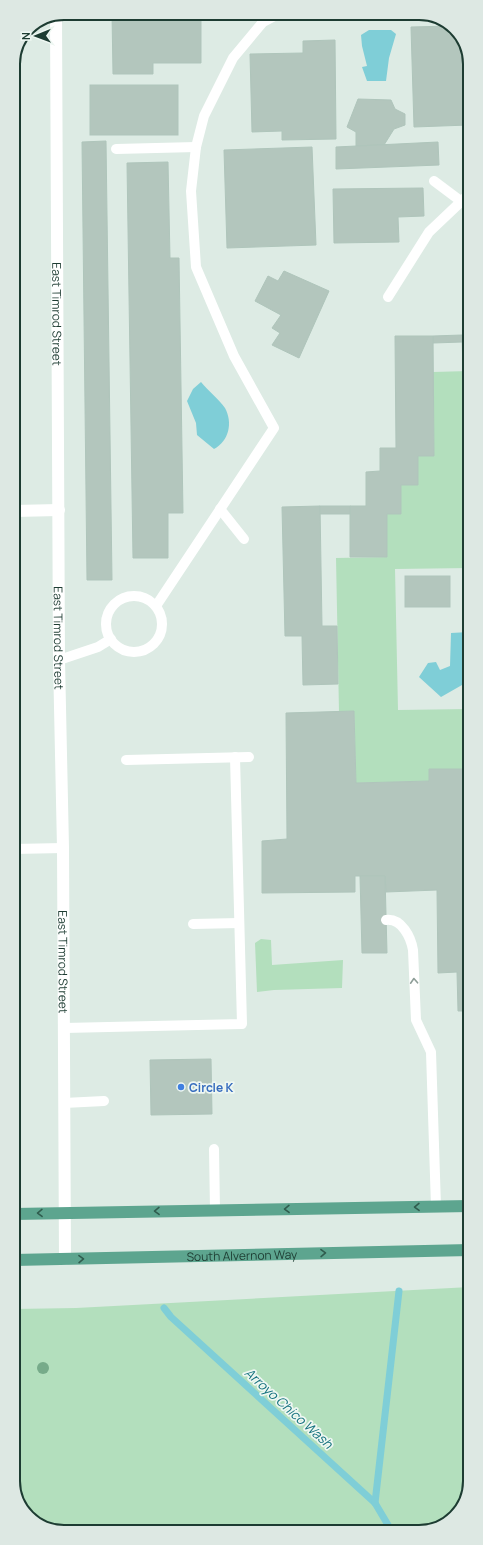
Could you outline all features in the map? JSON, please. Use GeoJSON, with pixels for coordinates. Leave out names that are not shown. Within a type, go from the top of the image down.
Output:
{"type":"FeatureCollection","features":[{"type":"Feature","properties":{"kind":"main road"},"geometry":{"type":"LineString","coordinates":[[20,1214],[463,1206]]}},
{"type":"Feature","properties":{"kind":"main road","name":"South Alvernon Way"},"geometry":{"type":"LineString","coordinates":[[20,1260],[463,1250]]}},
{"type":"Feature","properties":{"kind":"street","name":"East Timrod Street"},"geometry":{"type":"LineString","coordinates":[[56,21],[59,660],[64,1028],[65,1259]]}},
{"type":"Feature","properties":{"kind":"street"},"geometry":{"type":"LineString","coordinates":[[20,511],[59,510]]}},
{"type":"Feature","properties":{"kind":"lane"},"geometry":{"type":"LineString","coordinates":[[156,606],[274,428],[234,356],[196,267],[190,191],[196,147],[204,116],[233,58],[263,22],[267,20]]}},
{"type":"Feature","properties":{"kind":"lane"},"geometry":{"type":"LineString","coordinates":[[116,149],[196,147]]}},
{"type":"Feature","properties":{"kind":"lane"},"geometry":{"type":"LineString","coordinates":[[434,181],[463,197]]}},
{"type":"Feature","properties":{"kind":"lane"},"geometry":{"type":"LineString","coordinates":[[388,298],[429,232],[463,200]]}},
{"type":"Feature","properties":{"kind":"lane"},"geometry":{"type":"LineString","coordinates":[[220,510],[244,539]]}},
{"type":"Feature","properties":{"kind":"lane"},"geometry":{"type":"LineString","coordinates":[[132,596],[142,597],[156,606],[162,616],[163,624],[161,633],[157,640],[146,650],[136,652],[122,650],[110,639],[107,630],[107,618],[112,608],[119,600],[132,596]]}},
{"type":"Feature","properties":{"kind":"lane"},"geometry":{"type":"LineString","coordinates":[[59,660],[98,647],[110,639]]}},
{"type":"Feature","properties":{"kind":"lane"},"geometry":{"type":"LineString","coordinates":[[64,1028],[242,1024],[235,757]]}},
{"type":"Feature","properties":{"kind":"lane"},"geometry":{"type":"LineString","coordinates":[[126,760],[249,757]]}},
{"type":"Feature","properties":{"kind":"lane"},"geometry":{"type":"LineString","coordinates":[[20,849],[62,848]]}},
{"type":"Feature","properties":{"kind":"lane"},"geometry":{"type":"LineString","coordinates":[[386,920],[390,920],[399,925],[411,940],[413,950],[416,1020],[431,1052],[436,1206]]}},
{"type":"Feature","properties":{"kind":"lane"},"geometry":{"type":"LineString","coordinates":[[193,924],[239,923]]}},
{"type":"Feature","properties":{"kind":"lane"},"geometry":{"type":"LineString","coordinates":[[64,1103],[104,1101]]}},
{"type":"Feature","properties":{"kind":"lane"},"geometry":{"type":"LineString","coordinates":[[214,1149],[215,1210]]}},
{"type":"Feature","properties":{"kind":"green space"},"geometry":{"type":"Polygon","coordinates":[[[463,371],[463,568],[395,569],[398,710],[463,709],[463,769],[429,769],[429,781],[356,783],[354,711],[339,712],[336,558],[387,557],[387,514],[401,514],[401,485],[418,485],[418,456],[434,456],[433,372],[463,371]]]}},
{"type":"Feature","properties":{"kind":"green space"},"geometry":{"type":"Polygon","coordinates":[[[261,939],[271,940],[272,965],[343,960],[342,988],[257,992],[255,943],[261,939]]]}},
{"type":"Feature","properties":{"kind":"green space"},"geometry":{"type":"Polygon","coordinates":[[[463,1287],[463,1481],[461,1495],[454,1508],[443,1518],[436,1522],[424,1525],[61,1525],[47,1522],[37,1516],[27,1505],[20,1486],[20,1309],[76,1308],[463,1287]]]}},
{"type":"Feature","properties":{"kind":"water"},"geometry":{"type":"Polygon","coordinates":[[[369,30],[391,30],[396,34],[389,58],[386,81],[367,81],[362,67],[367,66],[361,35],[369,30]]]}},
{"type":"Feature","properties":{"kind":"water"},"geometry":{"type":"Polygon","coordinates":[[[201,382],[220,401],[225,408],[229,420],[226,436],[219,446],[214,449],[197,435],[196,423],[187,401],[193,389],[201,382]]]}},
{"type":"Feature","properties":{"kind":"water"},"geometry":{"type":"Polygon","coordinates":[[[463,632],[463,684],[441,697],[419,677],[428,663],[436,662],[440,670],[450,666],[451,633],[463,632]]]}},
{"type":"Feature","properties":{"kind":"building"},"geometry":{"type":"Polygon","coordinates":[[[112,20],[201,20],[201,63],[153,63],[153,74],[113,74],[112,20]]]}},
{"type":"Feature","properties":{"kind":"building"},"geometry":{"type":"Polygon","coordinates":[[[441,26],[456,40],[463,59],[463,125],[414,127],[411,27],[441,26]]]}},
{"type":"Feature","properties":{"kind":"building"},"geometry":{"type":"Polygon","coordinates":[[[335,40],[336,139],[282,140],[282,131],[252,132],[250,54],[303,53],[303,41],[335,40]]]}},
{"type":"Feature","properties":{"kind":"building"},"geometry":{"type":"Polygon","coordinates":[[[90,85],[178,85],[178,135],[90,135],[90,85]]]}},
{"type":"Feature","properties":{"kind":"building"},"geometry":{"type":"Polygon","coordinates":[[[358,99],[391,100],[395,109],[405,114],[405,125],[394,129],[384,145],[356,146],[356,132],[347,127],[358,99]]]}},
{"type":"Feature","properties":{"kind":"building"},"geometry":{"type":"Polygon","coordinates":[[[106,141],[112,580],[87,580],[82,142],[106,141]]]}},
{"type":"Feature","properties":{"kind":"building"},"geometry":{"type":"Polygon","coordinates":[[[438,142],[439,165],[336,169],[336,147],[438,142]]]}},
{"type":"Feature","properties":{"kind":"building"},"geometry":{"type":"Polygon","coordinates":[[[312,147],[316,245],[227,248],[224,150],[312,147]]]}},
{"type":"Feature","properties":{"kind":"building"},"geometry":{"type":"Polygon","coordinates":[[[168,162],[170,258],[179,258],[183,513],[168,513],[168,558],[133,558],[127,163],[168,162]]]}},
{"type":"Feature","properties":{"kind":"building"},"geometry":{"type":"Polygon","coordinates":[[[423,188],[424,216],[398,217],[399,242],[334,243],[333,189],[423,188]]]}},
{"type":"Feature","properties":{"kind":"building"},"geometry":{"type":"Polygon","coordinates":[[[284,271],[329,291],[299,358],[272,345],[280,333],[272,328],[281,315],[255,301],[268,276],[278,281],[284,271]]]}},
{"type":"Feature","properties":{"kind":"building"},"geometry":{"type":"Polygon","coordinates":[[[462,335],[463,335],[463,371],[462,335]]]}},
{"type":"Feature","properties":{"kind":"building"},"geometry":{"type":"Polygon","coordinates":[[[462,335],[462,342],[433,343],[433,336],[462,335]]]}},
{"type":"Feature","properties":{"kind":"building"},"geometry":{"type":"Polygon","coordinates":[[[395,336],[433,336],[434,456],[418,456],[418,485],[401,485],[401,514],[387,514],[387,557],[350,557],[350,506],[366,506],[366,472],[380,471],[380,448],[396,448],[395,336]]]}},
{"type":"Feature","properties":{"kind":"building"},"geometry":{"type":"Polygon","coordinates":[[[320,506],[322,626],[337,626],[338,684],[303,685],[302,636],[285,636],[282,507],[320,506]]]}},
{"type":"Feature","properties":{"kind":"building"},"geometry":{"type":"Polygon","coordinates":[[[320,506],[350,506],[350,514],[320,514],[320,506]]]}},
{"type":"Feature","properties":{"kind":"building"},"geometry":{"type":"Polygon","coordinates":[[[405,576],[450,576],[450,607],[405,607],[405,576]]]}},
{"type":"Feature","properties":{"kind":"building"},"geometry":{"type":"Polygon","coordinates":[[[354,711],[356,783],[429,781],[429,769],[463,769],[463,1011],[458,1011],[457,972],[438,973],[437,890],[386,892],[385,876],[355,876],[355,892],[262,893],[262,841],[287,839],[286,713],[354,711]]]}},
{"type":"Feature","properties":{"kind":"building"},"geometry":{"type":"Polygon","coordinates":[[[360,876],[385,876],[387,953],[362,953],[360,876]]]}},
{"type":"Feature","properties":{"kind":"building","name":"Circle K"},"geometry":{"type":"Polygon","coordinates":[[[211,1059],[212,1114],[151,1115],[150,1060],[211,1059]]]}},
{"type":"Feature","properties":{"kind":"waterway"},"geometry":{"type":"LineString","coordinates":[[375,1503],[399,1291]]}},
{"type":"Feature","properties":{"kind":"waterway","name":"Arroyo Chico Wash"},"geometry":{"type":"LineString","coordinates":[[164,1308],[171,1317],[375,1503],[388,1525]]}},
{"type":"Feature","properties":{"kind":"place","name":"Circle K"},"geometry":{"type":"Point","coordinates":[181,1087]}}]}
